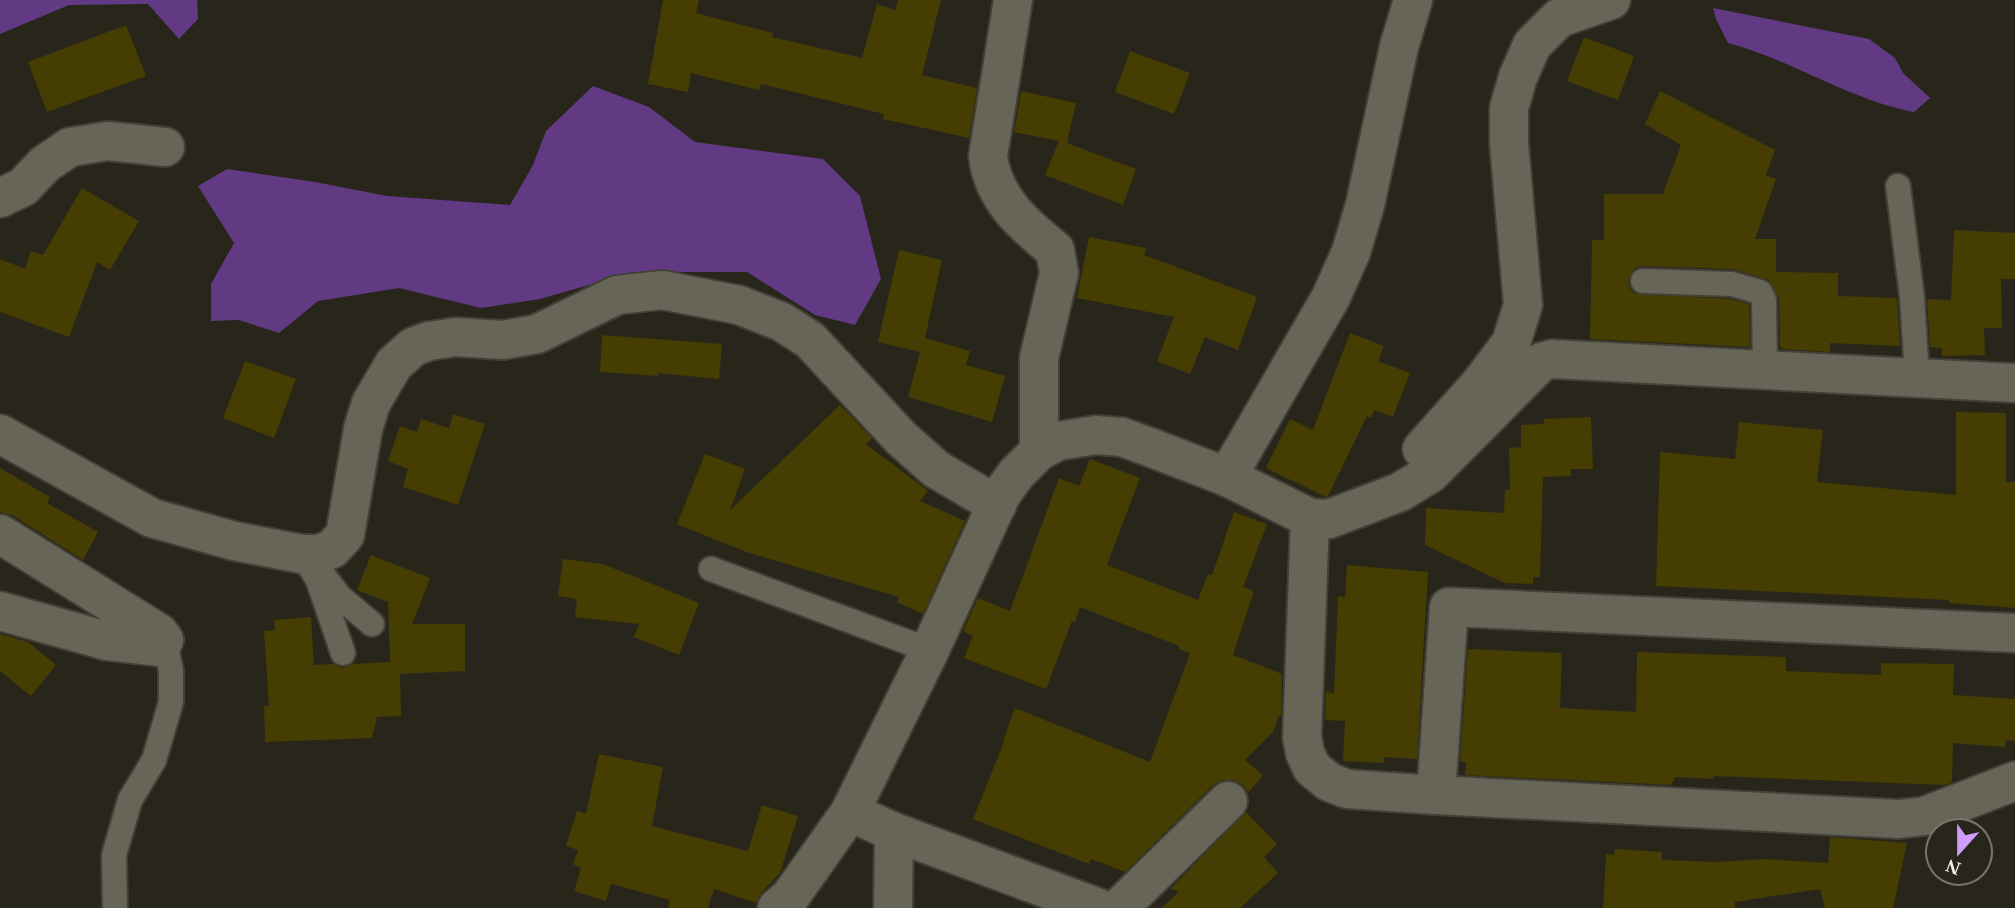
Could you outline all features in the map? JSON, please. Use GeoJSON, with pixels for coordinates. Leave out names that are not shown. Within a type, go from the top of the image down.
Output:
{"type":"FeatureCollection","features":[{"type":"Feature","properties":{"kind":"street"},"geometry":{"type":"LineString","coordinates":[[1013,0],[988,156],[990,174],[1004,202],[1025,225],[1055,250],[1059,273],[1040,358],[1039,451]]}},
{"type":"Feature","properties":{"kind":"street"},"geometry":{"type":"LineString","coordinates":[[1227,477],[1331,297],[1351,252],[1365,205],[1399,47],[1413,0]]}},
{"type":"Feature","properties":{"kind":"street"},"geometry":{"type":"LineString","coordinates":[[1374,503],[1480,384],[1511,343],[1523,306],[1509,143],[1509,108],[1518,77],[1532,45],[1559,18],[1611,0]]}},
{"type":"Feature","properties":{"kind":"street"},"geometry":{"type":"LineString","coordinates":[[0,198],[23,187],[45,164],[70,147],[108,141],[165,147]]}},
{"type":"Feature","properties":{"kind":"street"},"geometry":{"type":"LineString","coordinates":[[0,434],[152,518],[308,563],[319,554],[332,549],[345,535],[363,429],[371,403],[394,364],[413,347],[429,341],[456,337],[503,340],[537,334],[617,295],[662,290],[739,305],[782,322],[810,340],[901,439],[936,469],[997,505]]}},
{"type":"Feature","properties":{"kind":"street"},"geometry":{"type":"LineString","coordinates":[[777,908],[790,897],[850,812],[997,505],[1016,474],[1039,451],[1058,441],[1096,435],[1122,437],[1227,477],[1310,518],[1329,519],[1401,492],[1431,473],[1541,362],[1552,359],[2015,383]]}},
{"type":"Feature","properties":{"kind":"street"},"geometry":{"type":"LineString","coordinates":[[1310,518],[1302,704],[1305,754],[1312,768],[1329,782],[1347,789],[1899,820],[1925,816],[2015,781]]}},
{"type":"Feature","properties":{"kind":"street"},"geometry":{"type":"LineString","coordinates":[[0,534],[159,633],[164,640],[161,647],[107,641],[0,611]]}},
{"type":"Feature","properties":{"kind":"street"},"geometry":{"type":"LineString","coordinates":[[1436,795],[1449,607],[2015,633]]}},
{"type":"Feature","properties":{"kind":"street"},"geometry":{"type":"LineString","coordinates":[[1119,908],[1228,801]]}},
{"type":"Feature","properties":{"kind":"street"},"geometry":{"type":"LineString","coordinates":[[850,812],[894,832],[1099,908]]}},
{"type":"Feature","properties":{"kind":"street"},"geometry":{"type":"LineString","coordinates":[[893,908],[894,832]]}},
{"type":"Feature","properties":{"kind":"lane"},"geometry":{"type":"LineString","coordinates":[[1898,186],[1912,297],[1917,376]]}},
{"type":"Feature","properties":{"kind":"lane"},"geometry":{"type":"LineString","coordinates":[[1643,281],[1732,284],[1760,292],[1765,299],[1765,369]]}},
{"type":"Feature","properties":{"kind":"lane"},"geometry":{"type":"LineString","coordinates":[[308,563],[323,575],[340,597],[372,624]]}},
{"type":"Feature","properties":{"kind":"lane"},"geometry":{"type":"LineString","coordinates":[[308,563],[342,653]]}},
{"type":"Feature","properties":{"kind":"lane"},"geometry":{"type":"LineString","coordinates":[[712,569],[929,650]]}},
{"type":"Feature","properties":{"kind":"lane"},"geometry":{"type":"LineString","coordinates":[[115,908],[114,855],[130,800],[154,760],[171,702],[171,671],[168,656],[161,647]]}},
{"type":"Feature","properties":{"kind":"shaded area"},"geometry":{"type":"Polygon","coordinates":[[[0,0],[197,0],[198,19],[179,39],[148,4],[69,5],[0,34],[0,0]]]}},
{"type":"Feature","properties":{"kind":"shaded area"},"geometry":{"type":"Polygon","coordinates":[[[1713,8],[1869,39],[1895,58],[1903,73],[1930,98],[1914,112],[1890,106],[1867,99],[1752,50],[1728,43],[1713,8]]]}},
{"type":"Feature","properties":{"kind":"shaded area"},"geometry":{"type":"Polygon","coordinates":[[[593,86],[649,107],[695,142],[823,159],[860,196],[881,279],[855,325],[815,315],[747,272],[634,272],[540,299],[481,308],[399,288],[318,301],[279,333],[239,320],[211,321],[211,284],[234,243],[198,186],[227,169],[387,196],[510,205],[533,165],[546,131],[593,86]]]}},
{"type":"Feature","properties":{"kind":"building"},"geometry":{"type":"Polygon","coordinates":[[[663,0],[699,0],[696,13],[773,33],[772,37],[862,58],[877,4],[895,10],[898,0],[941,0],[922,75],[977,88],[969,138],[883,119],[884,114],[761,84],[759,90],[691,73],[688,92],[648,84],[663,0]]]}},
{"type":"Feature","properties":{"kind":"building"},"geometry":{"type":"Polygon","coordinates":[[[126,25],[146,76],[47,112],[28,62],[126,25]]]}},
{"type":"Feature","properties":{"kind":"building"},"geometry":{"type":"Polygon","coordinates":[[[1584,37],[1634,56],[1618,100],[1567,81],[1584,37]]]}},
{"type":"Feature","properties":{"kind":"building"},"geometry":{"type":"Polygon","coordinates":[[[1130,51],[1190,73],[1174,114],[1115,92],[1130,51]]]}},
{"type":"Feature","properties":{"kind":"building"},"geometry":{"type":"Polygon","coordinates":[[[1021,91],[1076,103],[1067,143],[1136,169],[1123,205],[1045,175],[1059,141],[1014,132],[1021,91]]]}},
{"type":"Feature","properties":{"kind":"building"},"geometry":{"type":"Polygon","coordinates":[[[1660,91],[1775,150],[1766,175],[1776,179],[1755,239],[1776,239],[1776,272],[1838,273],[1838,296],[1897,298],[1900,346],[1830,343],[1830,352],[1782,349],[1779,299],[1769,280],[1733,269],[1643,266],[1635,268],[1628,280],[1630,289],[1636,294],[1730,299],[1749,304],[1750,347],[1590,339],[1592,240],[1604,240],[1604,194],[1663,194],[1681,145],[1645,124],[1660,91]]]}},
{"type":"Feature","properties":{"kind":"building"},"geometry":{"type":"Polygon","coordinates":[[[82,188],[139,221],[110,270],[97,262],[69,337],[0,312],[0,259],[25,269],[31,251],[43,255],[82,188]]]}},
{"type":"Feature","properties":{"kind":"building"},"geometry":{"type":"Polygon","coordinates":[[[1954,230],[2015,233],[2015,279],[2001,279],[2002,328],[1984,328],[1985,355],[1942,356],[1942,348],[1930,347],[1927,299],[1951,300],[1954,230]]]}},
{"type":"Feature","properties":{"kind":"building"},"geometry":{"type":"Polygon","coordinates":[[[1089,237],[1146,248],[1144,255],[1257,297],[1238,350],[1205,337],[1190,374],[1157,361],[1174,317],[1077,298],[1089,237]]]}},
{"type":"Feature","properties":{"kind":"building"},"geometry":{"type":"Polygon","coordinates":[[[899,250],[942,260],[925,338],[970,351],[966,365],[1005,376],[992,422],[908,397],[920,352],[878,342],[899,250]]]}},
{"type":"Feature","properties":{"kind":"building"},"geometry":{"type":"Polygon","coordinates":[[[1350,333],[1384,346],[1378,361],[1410,373],[1393,417],[1374,410],[1371,418],[1367,416],[1326,497],[1266,468],[1290,419],[1313,430],[1350,333]]]}},
{"type":"Feature","properties":{"kind":"building"},"geometry":{"type":"Polygon","coordinates":[[[602,335],[722,344],[719,379],[658,373],[658,376],[600,372],[602,335]]]}},
{"type":"Feature","properties":{"kind":"building"},"geometry":{"type":"Polygon","coordinates":[[[245,361],[296,379],[274,438],[223,418],[245,361]]]}},
{"type":"Feature","properties":{"kind":"building"},"geometry":{"type":"Polygon","coordinates":[[[840,405],[872,438],[866,444],[928,491],[920,501],[965,521],[923,614],[897,602],[899,597],[746,552],[677,524],[705,454],[745,469],[730,510],[840,405]]]}},
{"type":"Feature","properties":{"kind":"building"},"geometry":{"type":"Polygon","coordinates":[[[1956,412],[2006,413],[2006,482],[2015,482],[2015,608],[1949,603],[1949,600],[1656,586],[1660,452],[1735,459],[1739,422],[1823,430],[1817,482],[1956,495],[1956,412]]]}},
{"type":"Feature","properties":{"kind":"building"},"geometry":{"type":"Polygon","coordinates":[[[453,414],[485,424],[458,505],[403,487],[408,469],[388,461],[400,426],[417,432],[421,419],[449,428],[453,414]]]}},
{"type":"Feature","properties":{"kind":"building"},"geometry":{"type":"Polygon","coordinates":[[[1591,417],[1593,469],[1571,469],[1571,476],[1543,477],[1540,577],[1533,577],[1533,584],[1505,583],[1425,545],[1426,508],[1504,513],[1505,490],[1510,490],[1509,448],[1521,447],[1521,425],[1544,424],[1544,419],[1591,417]]]}},
{"type":"Feature","properties":{"kind":"building"},"geometry":{"type":"Polygon","coordinates":[[[1090,459],[1140,478],[1107,565],[1198,600],[1208,574],[1212,575],[1234,512],[1267,524],[1243,587],[1254,591],[1233,655],[1282,674],[1281,716],[1273,732],[1245,760],[1263,775],[1248,793],[1243,785],[1233,780],[1223,780],[1213,785],[1125,872],[1091,859],[1089,864],[973,819],[1015,708],[1150,762],[1190,653],[1178,649],[1179,646],[1080,607],[1046,689],[964,658],[973,636],[963,631],[978,598],[1010,611],[1059,478],[1079,486],[1090,459]]]}},
{"type":"Feature","properties":{"kind":"building"},"geometry":{"type":"Polygon","coordinates":[[[0,468],[50,497],[47,503],[98,532],[83,560],[12,515],[0,512],[0,468]]]}},
{"type":"Feature","properties":{"kind":"building"},"geometry":{"type":"Polygon","coordinates":[[[371,555],[430,578],[412,624],[465,624],[465,671],[400,674],[401,716],[377,717],[372,738],[265,742],[264,706],[269,706],[264,631],[275,630],[274,620],[311,617],[314,665],[334,664],[341,668],[353,664],[390,662],[388,602],[357,590],[371,555]]]}},
{"type":"Feature","properties":{"kind":"building"},"geometry":{"type":"Polygon","coordinates":[[[563,559],[603,564],[699,603],[679,655],[634,637],[639,624],[575,617],[577,599],[558,596],[563,559]]]}},
{"type":"Feature","properties":{"kind":"building"},"geometry":{"type":"Polygon","coordinates":[[[1347,565],[1428,572],[1417,759],[1384,757],[1384,763],[1343,761],[1345,721],[1325,720],[1326,691],[1334,694],[1338,596],[1345,597],[1347,565]]]}},
{"type":"Feature","properties":{"kind":"building"},"geometry":{"type":"Polygon","coordinates":[[[0,634],[28,642],[56,665],[31,696],[0,671],[0,634]]]}},
{"type":"Feature","properties":{"kind":"building"},"geometry":{"type":"Polygon","coordinates":[[[1468,649],[1562,653],[1560,708],[1636,712],[1637,652],[1786,657],[1786,671],[1881,675],[1881,663],[1954,664],[1953,695],[2015,699],[2015,741],[2006,740],[2005,747],[1953,743],[1952,782],[1945,785],[1714,776],[1714,779],[1675,777],[1671,785],[1465,775],[1466,762],[1460,761],[1468,649]]]}},
{"type":"Feature","properties":{"kind":"building"},"geometry":{"type":"Polygon","coordinates":[[[599,754],[663,767],[652,826],[748,851],[762,805],[798,816],[780,873],[762,892],[756,903],[714,889],[708,908],[668,908],[670,900],[611,884],[606,901],[574,891],[581,868],[573,864],[578,850],[566,846],[577,811],[586,814],[599,754]]]}},
{"type":"Feature","properties":{"kind":"building"},"geometry":{"type":"Polygon","coordinates":[[[1246,812],[1277,844],[1264,857],[1278,873],[1240,908],[1161,908],[1179,892],[1170,889],[1246,812]]]}},
{"type":"Feature","properties":{"kind":"building"},"geometry":{"type":"Polygon","coordinates":[[[1830,837],[1907,843],[1893,908],[1825,908],[1820,889],[1735,902],[1735,908],[1603,908],[1606,854],[1614,855],[1615,849],[1662,852],[1662,860],[1716,862],[1764,859],[1828,863],[1830,837]]]}}]}
